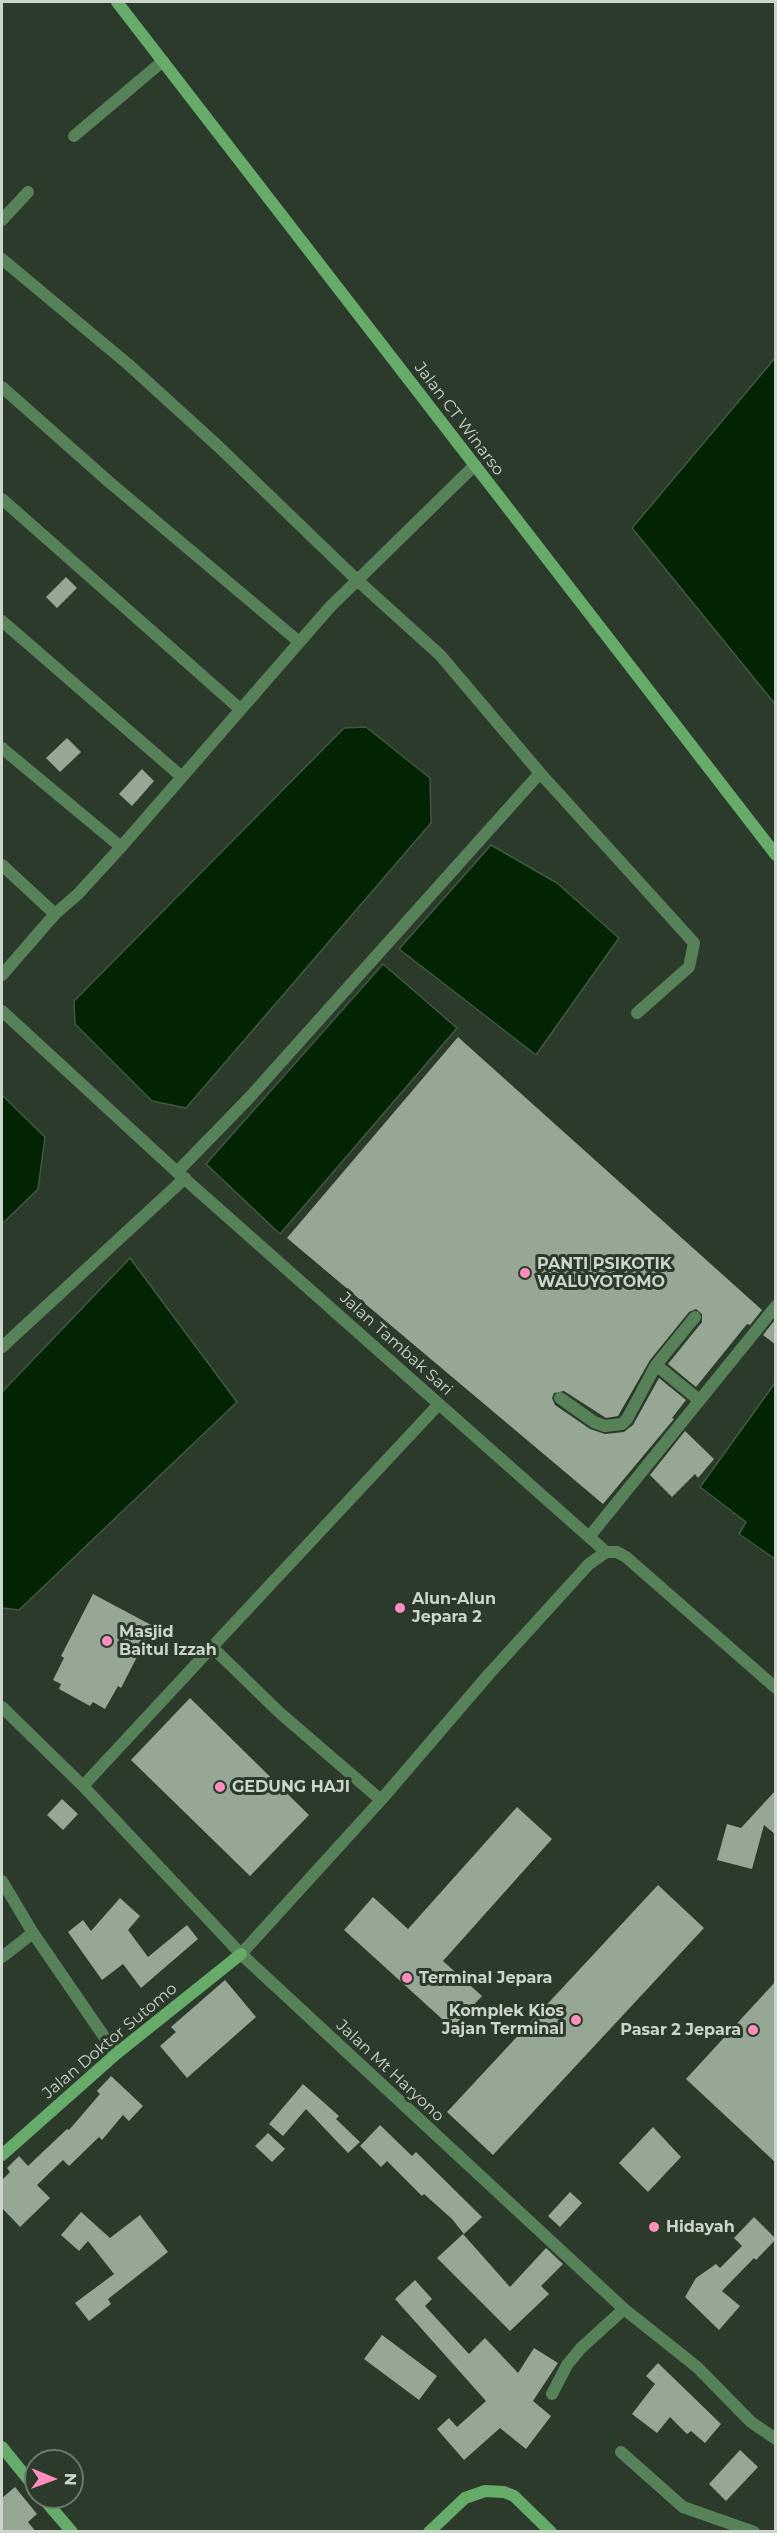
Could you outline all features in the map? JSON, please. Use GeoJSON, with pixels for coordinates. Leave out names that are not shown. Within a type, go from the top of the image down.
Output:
{"type":"FeatureCollection","features":[{"type":"Feature","properties":{"kind":"street","name":"Jalan CT Winarso"},"geometry":{"type":"LineString","coordinates":[[117,2],[776,855]]}},
{"type":"Feature","properties":{"kind":"street"},"geometry":{"type":"LineString","coordinates":[[74,136],[163,61]]}},
{"type":"Feature","properties":{"kind":"street"},"geometry":{"type":"LineString","coordinates":[[2,220],[28,192]]}},
{"type":"Feature","properties":{"kind":"street"},"geometry":{"type":"LineString","coordinates":[[2,259],[129,366],[211,440],[325,546],[357,580],[440,655],[540,773],[694,943],[689,967],[637,1013]]}},
{"type":"Feature","properties":{"kind":"street"},"geometry":{"type":"LineString","coordinates":[[2,387],[108,481],[298,641]]}},
{"type":"Feature","properties":{"kind":"street"},"geometry":{"type":"LineString","coordinates":[[2,975],[54,914],[78,894],[121,847],[298,641],[475,465]]}},
{"type":"Feature","properties":{"kind":"street"},"geometry":{"type":"LineString","coordinates":[[2,499],[240,709]]}},
{"type":"Feature","properties":{"kind":"street"},"geometry":{"type":"LineString","coordinates":[[2,621],[182,777]]}},
{"type":"Feature","properties":{"kind":"street"},"geometry":{"type":"LineString","coordinates":[[2,748],[121,847]]}},
{"type":"Feature","properties":{"kind":"street"},"geometry":{"type":"LineString","coordinates":[[2,1347],[181,1175],[540,773]]}},
{"type":"Feature","properties":{"kind":"street"},"geometry":{"type":"LineString","coordinates":[[2,865],[54,914]]}},
{"type":"Feature","properties":{"kind":"street","name":"Jalan Tambak Sari"},"geometry":{"type":"LineString","coordinates":[[2,1011],[181,1175],[606,1552],[616,1552],[626,1557],[776,1688]]}},
{"type":"Feature","properties":{"kind":"street"},"geometry":{"type":"LineString","coordinates":[[589,1537],[776,1306]]}},
{"type":"Feature","properties":{"kind":"street"},"geometry":{"type":"LineString","coordinates":[[560,1398],[594,1422],[605,1426],[621,1424],[627,1419],[656,1365],[695,1317]]}},
{"type":"Feature","properties":{"kind":"street"},"geometry":{"type":"LineString","coordinates":[[656,1365],[699,1400]]}},
{"type":"Feature","properties":{"kind":"street"},"geometry":{"type":"LineString","coordinates":[[83,1786],[439,1404]]}},
{"type":"Feature","properties":{"kind":"street"},"geometry":{"type":"LineString","coordinates":[[241,1954],[381,1800],[489,1674],[589,1564],[606,1552]]}},
{"type":"Feature","properties":{"kind":"street"},"geometry":{"type":"LineString","coordinates":[[212,1647],[280,1713],[381,1800]]}},
{"type":"Feature","properties":{"kind":"street","name":"Jalan Mt Haryono"},"geometry":{"type":"LineString","coordinates":[[2,1707],[83,1786],[241,1954],[624,2309],[697,2367],[751,2422],[776,2439]]}},
{"type":"Feature","properties":{"kind":"street"},"geometry":{"type":"LineString","coordinates":[[2,1881],[33,1932],[116,2054]]}},
{"type":"Feature","properties":{"kind":"street"},"geometry":{"type":"LineString","coordinates":[[2,1957],[33,1932]]}},
{"type":"Feature","properties":{"kind":"street","name":"Jalan Doktor Sutomo"},"geometry":{"type":"LineString","coordinates":[[2,2155],[116,2054],[241,1954]]}},
{"type":"Feature","properties":{"kind":"street"},"geometry":{"type":"LineString","coordinates":[[552,2394],[567,2365],[581,2348],[624,2309]]}},
{"type":"Feature","properties":{"kind":"street"},"geometry":{"type":"LineString","coordinates":[[2,2447],[24,2474]]}},
{"type":"Feature","properties":{"kind":"street"},"geometry":{"type":"LineString","coordinates":[[621,2452],[683,2507],[754,2532]]}},
{"type":"Feature","properties":{"kind":"street"},"geometry":{"type":"LineString","coordinates":[[429,2532],[465,2498],[485,2491],[504,2492],[514,2496],[550,2532]]}},
{"type":"Feature","properties":{"kind":"street"},"geometry":{"type":"LineString","coordinates":[[52,2509],[72,2532]]}},
{"type":"Feature","properties":{"kind":"shaded area"},"geometry":{"type":"Polygon","coordinates":[[[775,358],[775,704],[632,528],[775,358]]]}},
{"type":"Feature","properties":{"kind":"shaded area"},"geometry":{"type":"Polygon","coordinates":[[[366,727],[430,778],[431,823],[186,1108],[152,1101],[75,1024],[74,1001],[344,728],[366,727]]]}},
{"type":"Feature","properties":{"kind":"shaded area"},"geometry":{"type":"Polygon","coordinates":[[[491,845],[557,883],[619,938],[536,1055],[399,949],[491,845]]]}},
{"type":"Feature","properties":{"kind":"shaded area"},"geometry":{"type":"Polygon","coordinates":[[[383,964],[457,1028],[280,1234],[206,1164],[383,964]]]}},
{"type":"Feature","properties":{"kind":"shaded area"},"geometry":{"type":"Polygon","coordinates":[[[2,1095],[45,1137],[38,1189],[2,1224],[2,1095]]]}},
{"type":"Feature","properties":{"kind":"shaded area"},"geometry":{"type":"Polygon","coordinates":[[[130,1258],[237,1402],[19,1610],[2,1608],[2,1392],[130,1258]]]}},
{"type":"Feature","properties":{"kind":"shaded area"},"geometry":{"type":"Polygon","coordinates":[[[775,1383],[775,1559],[739,1534],[746,1522],[700,1487],[775,1383]]]}},
{"type":"Feature","properties":{"kind":"building"},"geometry":{"type":"Polygon","coordinates":[[[66,577],[77,588],[57,608],[46,597],[66,577]]]}},
{"type":"Feature","properties":{"kind":"building"},"geometry":{"type":"Polygon","coordinates":[[[67,738],[81,752],[60,772],[46,758],[67,738]]]}},
{"type":"Feature","properties":{"kind":"building"},"geometry":{"type":"Polygon","coordinates":[[[142,769],[154,781],[132,806],[119,794],[142,769]]]}},
{"type":"Feature","properties":{"kind":"building","name":"PANTI PSIKOTIK WALUYOTOMO"},"geometry":{"type":"Polygon","coordinates":[[[458,1037],[762,1310],[750,1325],[747,1324],[696,1387],[668,1364],[702,1322],[702,1314],[696,1309],[689,1312],[650,1360],[618,1416],[606,1418],[564,1391],[554,1393],[552,1398],[555,1405],[590,1429],[605,1434],[624,1432],[633,1425],[659,1378],[686,1400],[672,1418],[674,1419],[603,1504],[287,1238],[458,1037]]]}},
{"type":"Feature","properties":{"kind":"building"},"geometry":{"type":"Polygon","coordinates":[[[774,1321],[776,1323],[776,1345],[763,1335],[774,1321]]]}},
{"type":"Feature","properties":{"kind":"building"},"geometry":{"type":"Polygon","coordinates":[[[685,1431],[714,1459],[698,1478],[695,1474],[672,1497],[650,1475],[685,1431]]]}},
{"type":"Feature","properties":{"kind":"building","name":"Masjid Baitul Izzah"},"geometry":{"type":"Polygon","coordinates":[[[93,1594],[153,1626],[121,1688],[118,1686],[105,1709],[93,1702],[90,1706],[59,1689],[61,1684],[53,1680],[64,1658],[61,1656],[93,1594]]]}},
{"type":"Feature","properties":{"kind":"building","name":"GEDUNG HAJI"},"geometry":{"type":"Polygon","coordinates":[[[190,1698],[309,1815],[250,1876],[131,1760],[190,1698]]]}},
{"type":"Feature","properties":{"kind":"building"},"geometry":{"type":"Polygon","coordinates":[[[776,1790],[776,1835],[764,1825],[752,1869],[717,1860],[727,1824],[741,1828],[776,1790]]]}},
{"type":"Feature","properties":{"kind":"building"},"geometry":{"type":"Polygon","coordinates":[[[62,1799],[78,1814],[63,1830],[47,1815],[62,1799]]]}},
{"type":"Feature","properties":{"kind":"building"},"geometry":{"type":"Polygon","coordinates":[[[517,1807],[552,1839],[443,1961],[482,1996],[452,2028],[344,1930],[373,1897],[408,1929],[517,1807]]]}},
{"type":"Feature","properties":{"kind":"building","name":"Komplek Kios Jajan Terminal"},"geometry":{"type":"Polygon","coordinates":[[[658,1885],[704,1928],[493,2155],[447,2112],[658,1885]]]}},
{"type":"Feature","properties":{"kind":"building"},"geometry":{"type":"Polygon","coordinates":[[[120,1898],[140,1916],[128,1930],[148,1957],[187,1925],[198,1939],[141,1988],[123,1964],[102,1980],[68,1932],[83,1920],[91,1931],[120,1898]]]}},
{"type":"Feature","properties":{"kind":"building"},"geometry":{"type":"Polygon","coordinates":[[[225,1980],[256,2017],[187,2078],[160,2046],[176,2032],[171,2027],[225,1980]]]}},
{"type":"Feature","properties":{"kind":"building","name":"Pasar 2 Jepara"},"geometry":{"type":"Polygon","coordinates":[[[776,1981],[776,2163],[686,2079],[776,1981]]]}},
{"type":"Feature","properties":{"kind":"building"},"geometry":{"type":"Polygon","coordinates":[[[111,2076],[143,2106],[129,2121],[123,2115],[102,2140],[99,2137],[69,2166],[63,2160],[37,2185],[50,2198],[20,2227],[2,2208],[2,2180],[10,2172],[7,2168],[19,2156],[28,2166],[67,2129],[69,2130],[100,2094],[97,2091],[111,2076]]]}},
{"type":"Feature","properties":{"kind":"building"},"geometry":{"type":"Polygon","coordinates":[[[303,2084],[339,2116],[336,2119],[360,2142],[348,2153],[306,2109],[283,2136],[269,2124],[303,2084]]]}},
{"type":"Feature","properties":{"kind":"building"},"geometry":{"type":"Polygon","coordinates":[[[380,2125],[412,2156],[416,2152],[482,2217],[464,2234],[452,2219],[424,2194],[422,2196],[387,2161],[381,2167],[360,2146],[380,2125]]]}},
{"type":"Feature","properties":{"kind":"building"},"geometry":{"type":"Polygon","coordinates":[[[653,2127],[681,2157],[648,2192],[619,2163],[653,2127]]]}},
{"type":"Feature","properties":{"kind":"building"},"geometry":{"type":"Polygon","coordinates":[[[268,2133],[285,2149],[272,2162],[255,2146],[268,2133]]]}},
{"type":"Feature","properties":{"kind":"building"},"geometry":{"type":"Polygon","coordinates":[[[570,2192],[582,2203],[560,2227],[548,2216],[570,2192]]]}},
{"type":"Feature","properties":{"kind":"building"},"geometry":{"type":"Polygon","coordinates":[[[81,2212],[110,2238],[140,2215],[168,2252],[108,2299],[111,2304],[89,2321],[75,2303],[114,2274],[88,2241],[79,2251],[61,2235],[81,2212]]]}},
{"type":"Feature","properties":{"kind":"building"},"geometry":{"type":"Polygon","coordinates":[[[754,2217],[776,2239],[722,2291],[740,2306],[719,2330],[685,2297],[696,2278],[716,2264],[720,2268],[742,2246],[734,2238],[754,2217]]]}},
{"type":"Feature","properties":{"kind":"building"},"geometry":{"type":"Polygon","coordinates":[[[463,2234],[510,2287],[546,2248],[563,2264],[541,2286],[549,2294],[510,2331],[437,2258],[463,2234]]]}},
{"type":"Feature","properties":{"kind":"building"},"geometry":{"type":"Polygon","coordinates":[[[415,2280],[432,2299],[425,2306],[469,2354],[485,2338],[518,2373],[534,2348],[558,2363],[533,2401],[551,2416],[526,2449],[500,2428],[464,2460],[437,2429],[449,2418],[457,2427],[486,2401],[395,2299],[415,2280]]]}},
{"type":"Feature","properties":{"kind":"building"},"geometry":{"type":"Polygon","coordinates":[[[382,2335],[437,2376],[419,2400],[364,2359],[382,2335]]]}},
{"type":"Feature","properties":{"kind":"building"},"geometry":{"type":"Polygon","coordinates":[[[658,2363],[721,2424],[705,2443],[691,2431],[687,2434],[670,2417],[657,2433],[632,2414],[655,2384],[646,2376],[658,2363]]]}},
{"type":"Feature","properties":{"kind":"building"},"geometry":{"type":"Polygon","coordinates":[[[740,2450],[758,2467],[726,2501],[709,2484],[740,2450]]]}},
{"type":"Feature","properties":{"kind":"building"},"geometry":{"type":"Polygon","coordinates":[[[15,2487],[24,2498],[24,2509],[33,2509],[37,2514],[28,2522],[36,2532],[2,2532],[2,2498],[15,2487]]]}},
{"type":"Feature","properties":{"kind":"place","name":"PANTI PSIKOTIK WALUYOTOMO"},"geometry":{"type":"Point","coordinates":[525,1273]}},
{"type":"Feature","properties":{"kind":"place","name":"Alun-Alun Jepara 2"},"geometry":{"type":"Point","coordinates":[400,1608]}},
{"type":"Feature","properties":{"kind":"place","name":"Masjid Baitul Izzah"},"geometry":{"type":"Point","coordinates":[107,1641]}},
{"type":"Feature","properties":{"kind":"place","name":"GEDUNG HAJI"},"geometry":{"type":"Point","coordinates":[220,1787]}},
{"type":"Feature","properties":{"kind":"place","name":"Terminal Jepara"},"geometry":{"type":"Point","coordinates":[407,1978]}},
{"type":"Feature","properties":{"kind":"place","name":"Komplek Kios Jajan Terminal"},"geometry":{"type":"Point","coordinates":[576,2020]}},
{"type":"Feature","properties":{"kind":"place","name":"Pasar 2 Jepara"},"geometry":{"type":"Point","coordinates":[753,2030]}},
{"type":"Feature","properties":{"kind":"place","name":"Hidayah"},"geometry":{"type":"Point","coordinates":[654,2227]}}]}
